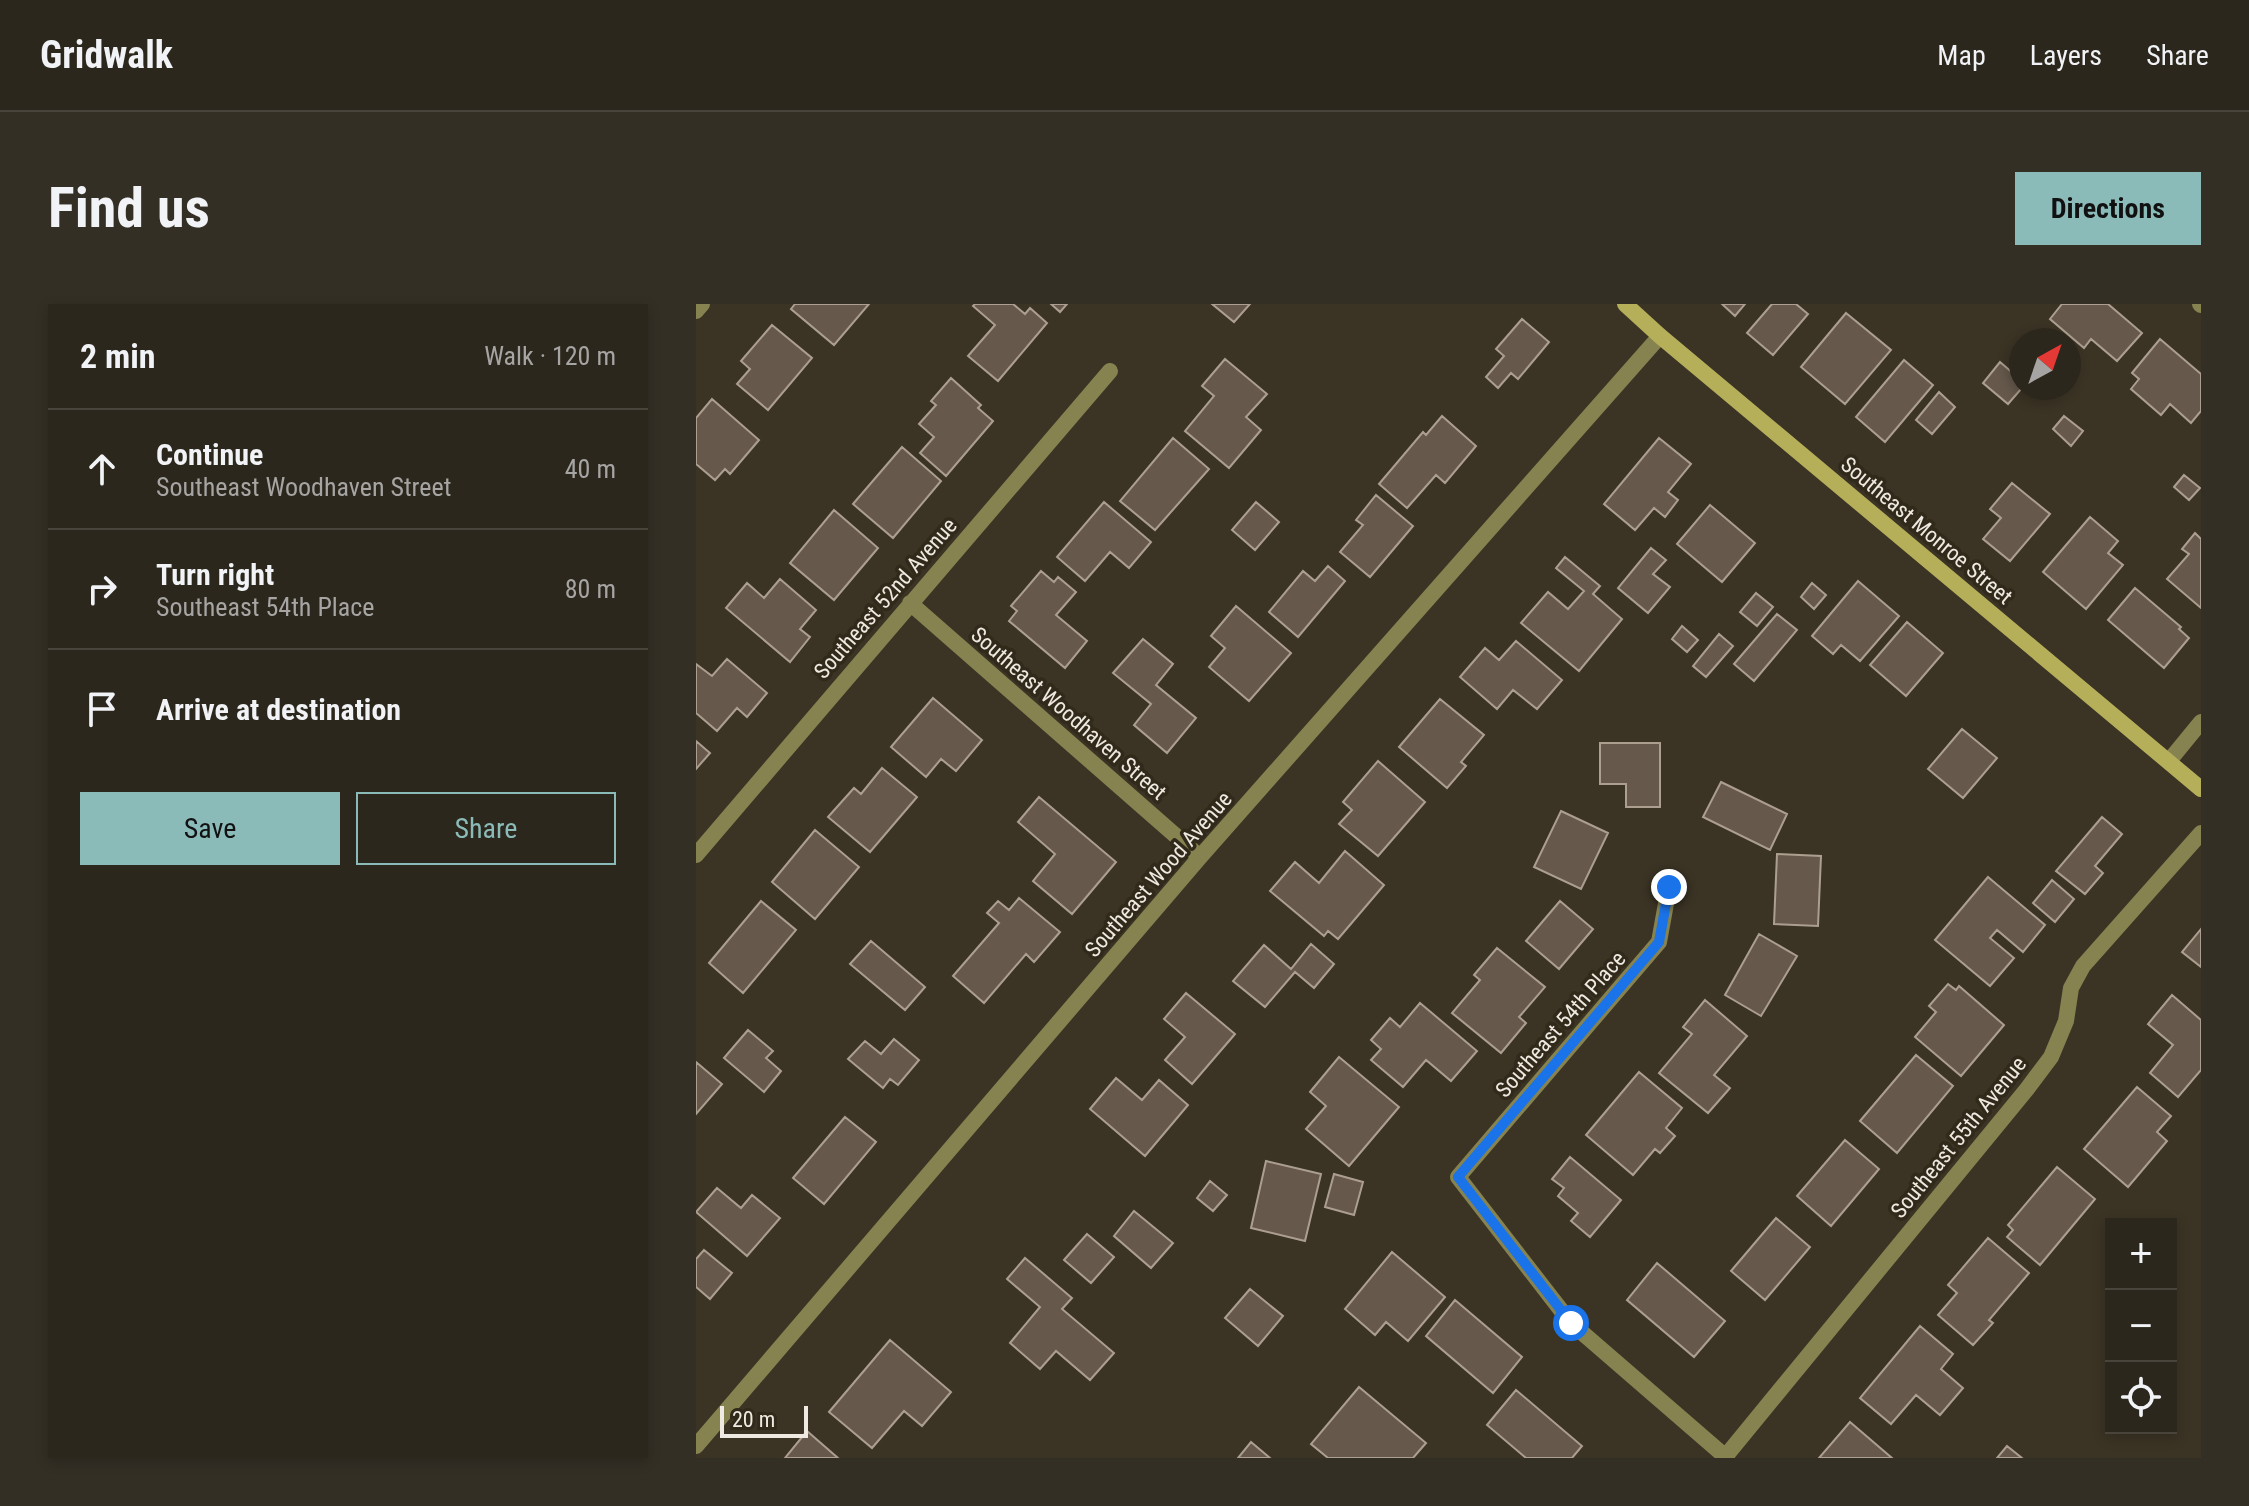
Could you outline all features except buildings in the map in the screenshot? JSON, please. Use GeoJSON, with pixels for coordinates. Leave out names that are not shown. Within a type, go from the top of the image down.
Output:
{"type":"FeatureCollection","features":[{"type":"Feature","properties":{"kind":"street"},"geometry":{"type":"LineString","coordinates":[[696,311],[702,304]]}},
{"type":"Feature","properties":{"kind":"street","name":"Southeast Monroe Street"},"geometry":{"type":"LineString","coordinates":[[1625,304],[2201,789]]}},
{"type":"Feature","properties":{"kind":"street","name":"Southeast Wood Avenue"},"geometry":{"type":"LineString","coordinates":[[696,1446],[1200,857],[1660,336]]}},
{"type":"Feature","properties":{"kind":"street","name":"Southeast 52nd Avenue"},"geometry":{"type":"LineString","coordinates":[[696,855],[1110,371]]}},
{"type":"Feature","properties":{"kind":"street","name":"Southeast Woodhaven Street"},"geometry":{"type":"LineString","coordinates":[[910,603],[1200,857]]}},
{"type":"Feature","properties":{"kind":"street"},"geometry":{"type":"LineString","coordinates":[[2169,761],[2201,722]]}},
{"type":"Feature","properties":{"kind":"street","name":"Southeast 55th Avenue"},"geometry":{"type":"LineString","coordinates":[[1726,1457],[2027,1089],[2051,1057],[2066,1021],[2071,988],[2083,966],[2201,833]]}},
{"type":"Feature","properties":{"kind":"street","name":"Southeast 54th Place"},"geometry":{"type":"LineString","coordinates":[[1669,887],[1659,942],[1458,1177],[1571,1323],[1726,1457]]}},
{"type":"Feature","properties":{"kind":"route"},"geometry":{"type":"LineString","coordinates":[[1571,1323],[1458,1177],[1659,942],[1669,887]]}}]}
